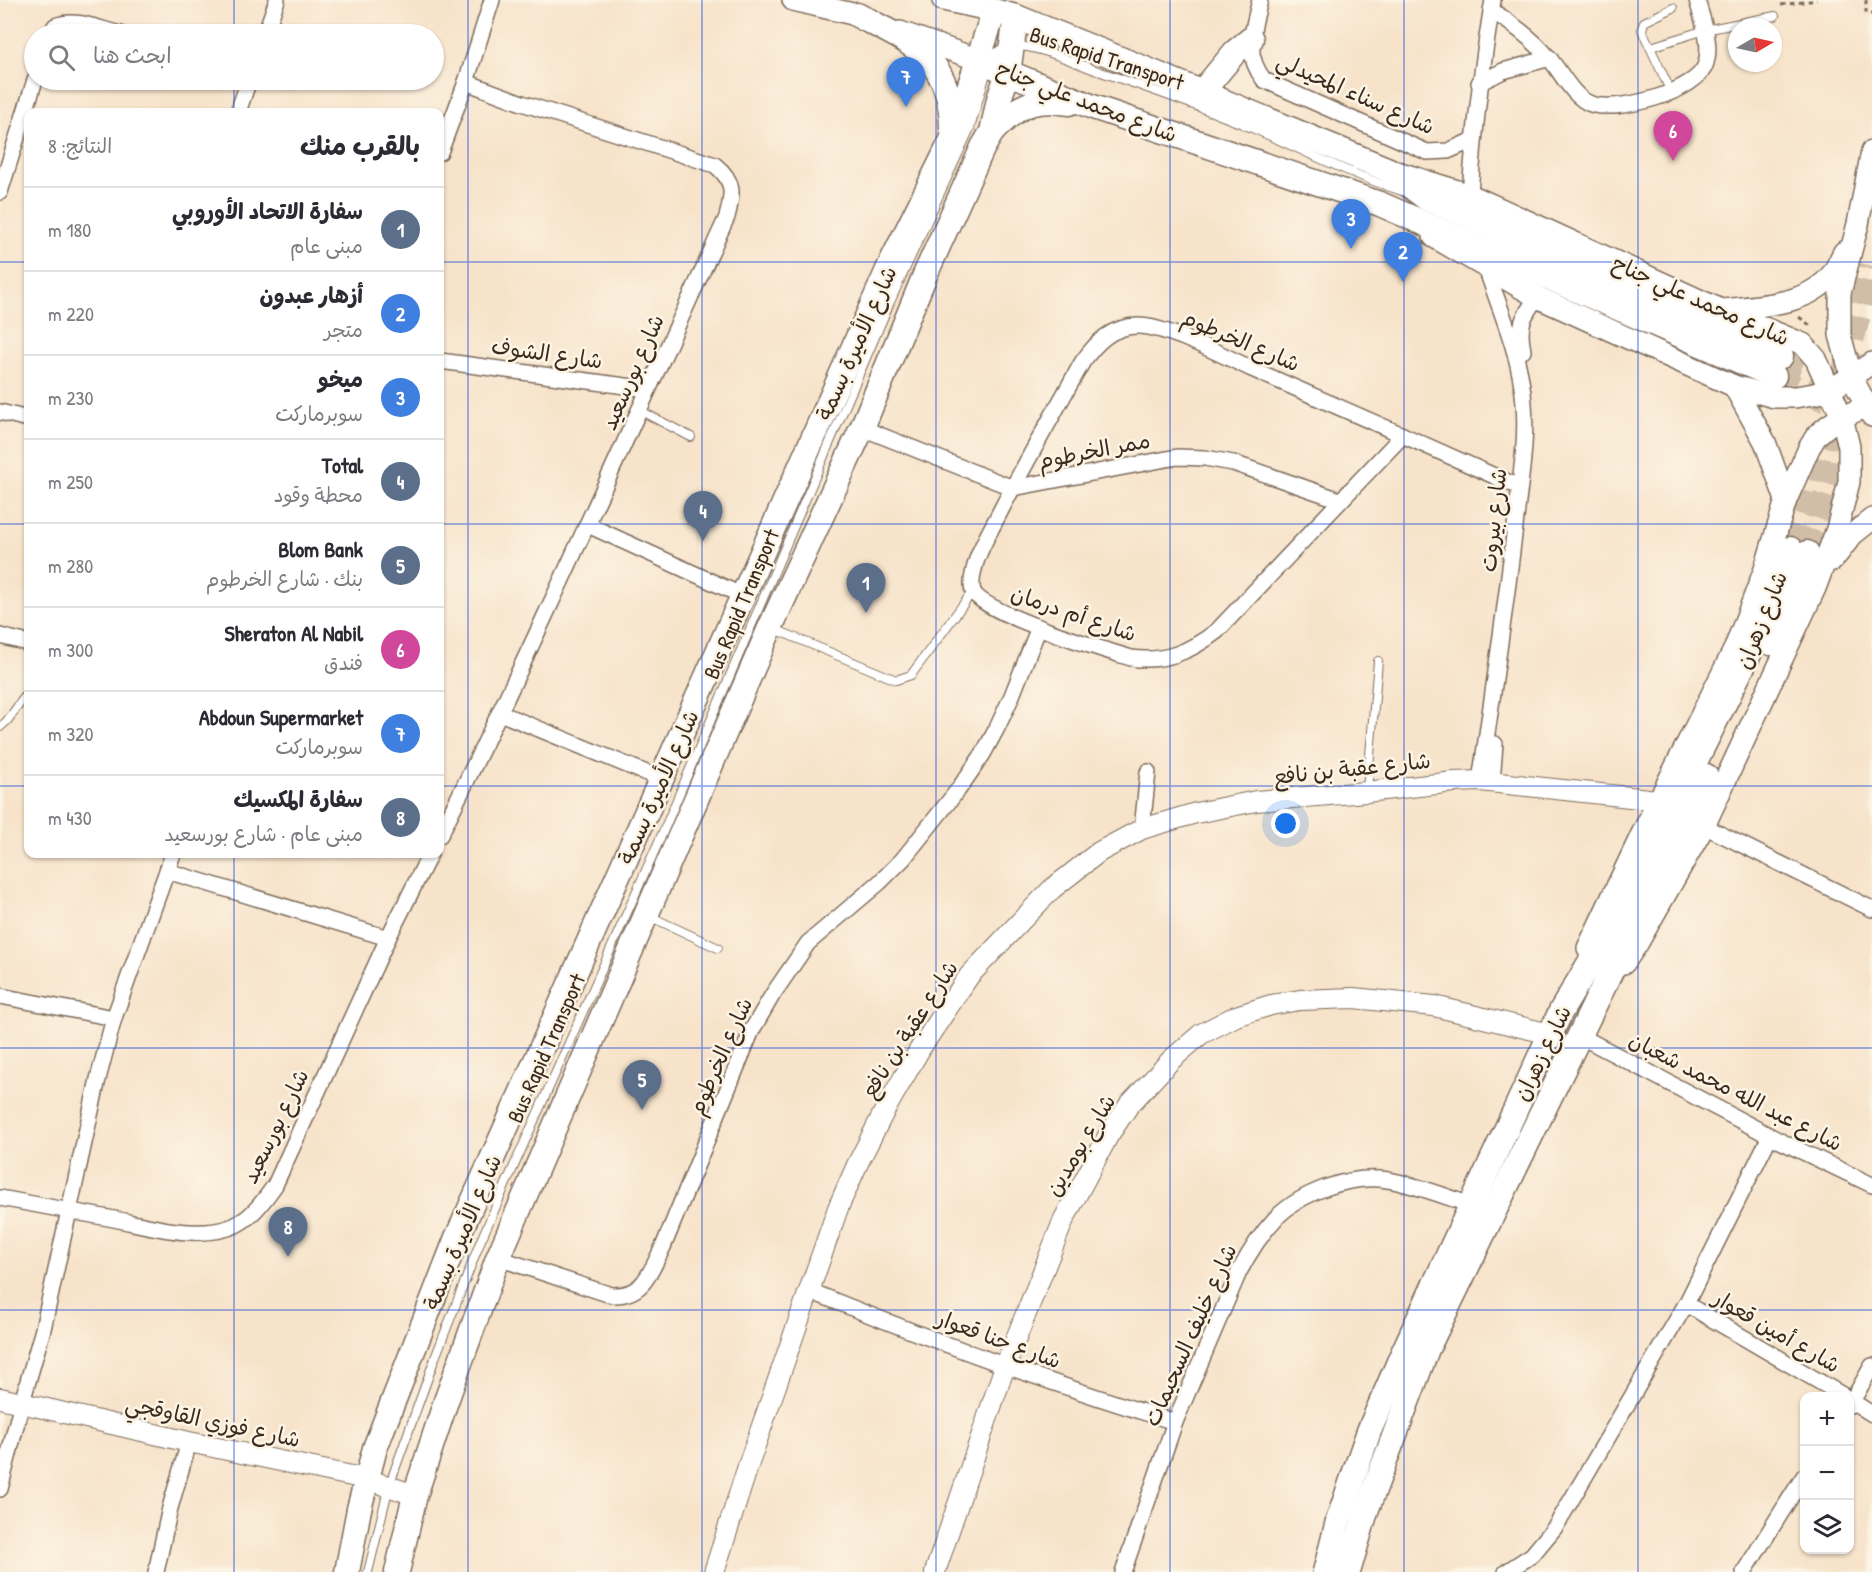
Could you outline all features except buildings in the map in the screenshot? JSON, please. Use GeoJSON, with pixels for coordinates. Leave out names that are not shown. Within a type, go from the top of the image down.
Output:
{"type":"FeatureCollection","features":[{"type":"Feature","properties":{"kind":"main road","name":"شارع محمد علي جناح"},"geometry":{"type":"LineString","coordinates":[[793,0],[857,15],[1094,107],[1391,201],[1438,229],[1778,366],[1426,198],[1389,170]]}},
{"type":"Feature","properties":{"kind":"main road","name":"شارع محمد علي جناح"},"geometry":{"type":"LineString","coordinates":[[943,0],[1006,7],[1201,93],[1389,170],[1470,195],[1803,345],[1816,359],[1830,390],[1795,397],[1774,397],[1734,386],[1537,297],[1486,268],[1391,201]]}},
{"type":"Feature","properties":{"kind":"main road","name":"شارع الأميرة بسمة"},"geometry":{"type":"LineString","coordinates":[[992,66],[1011,46],[1006,7]]}},
{"type":"Feature","properties":{"kind":"main road","name":"شارع الأميرة بسمة"},"geometry":{"type":"LineString","coordinates":[[397,1572],[415,1495],[498,1258],[770,628],[862,428],[925,275],[972,141],[1006,7]]}},
{"type":"Feature","properties":{"kind":"main road"},"geometry":{"type":"LineString","coordinates":[[857,15],[913,45],[928,57],[947,89],[951,111],[972,141],[1011,112],[1023,106],[1060,102],[1094,107]]}},
{"type":"Feature","properties":{"kind":"main road"},"geometry":{"type":"LineString","coordinates":[[1201,93],[1235,52],[1251,39]]}},
{"type":"Feature","properties":{"kind":"main road","name":"شارع الأميرة بسمة"},"geometry":{"type":"LineString","coordinates":[[347,1572],[366,1479],[375,1448],[456,1240],[892,261],[999,99],[992,66]]}},
{"type":"Feature","properties":{"kind":"main road"},"geometry":{"type":"LineString","coordinates":[[1561,1011],[1609,902],[1735,648],[1765,569],[1786,500],[1809,448],[1817,435],[1829,425],[1842,417],[1870,409],[1852,378],[1840,336],[1840,293],[1858,224],[1872,151]]}},
{"type":"Feature","properties":{"kind":"main road"},"geometry":{"type":"LineString","coordinates":[[1723,310],[1782,302],[1802,297],[1820,286],[1833,273],[1858,224]]}},
{"type":"Feature","properties":{"kind":"main road"},"geometry":{"type":"LineString","coordinates":[[1596,1003],[1637,944],[1704,826],[1815,588],[1837,529],[1849,482],[1850,447],[1842,417],[1830,390],[1852,378],[1872,363]]}},
{"type":"Feature","properties":{"kind":"main road"},"geometry":{"type":"LineString","coordinates":[[1734,386],[1765,442],[1786,500]]}},
{"type":"Feature","properties":{"kind":"main road"},"geometry":{"type":"LineString","coordinates":[[1815,588],[1852,535],[1872,519]]}},
{"type":"Feature","properties":{"kind":"main road","name":"شارع زهران"},"geometry":{"type":"LineString","coordinates":[[1325,1572],[1338,1521],[1369,1431],[1550,1034],[1561,1011],[1620,912],[1798,551],[1774,636],[1427,1349],[1366,1510],[1348,1572]]}},
{"type":"Feature","properties":{"kind":"street"},"geometry":{"type":"LineString","coordinates":[[269,24],[277,0]]}},
{"type":"Feature","properties":{"kind":"street"},"geometry":{"type":"LineString","coordinates":[[444,142],[492,0]]}},
{"type":"Feature","properties":{"kind":"street","name":"شارع سناء المحيدلي"},"geometry":{"type":"LineString","coordinates":[[1260,0],[1251,39],[1255,69],[1264,80],[1427,152],[1448,151],[1473,140]]}},
{"type":"Feature","properties":{"kind":"street"},"geometry":{"type":"LineString","coordinates":[[1492,5],[1550,58],[1575,91],[1591,104],[1613,107],[1671,92],[1695,80],[1706,65],[1708,46],[1697,0]]}},
{"type":"Feature","properties":{"kind":"street"},"geometry":{"type":"LineString","coordinates":[[1470,195],[1479,83],[1492,5]]}},
{"type":"Feature","properties":{"kind":"street"},"geometry":{"type":"LineString","coordinates":[[59,24],[63,22],[77,24]]}},
{"type":"Feature","properties":{"kind":"street"},"geometry":{"type":"LineString","coordinates":[[1479,83],[1503,71],[1550,58]]}},
{"type":"Feature","properties":{"kind":"street","name":"شارع بورسعيد"},"geometry":{"type":"LineString","coordinates":[[444,827],[588,525],[727,217],[731,201],[731,185],[726,174],[715,165],[522,103],[466,82]]}},
{"type":"Feature","properties":{"kind":"street"},"geometry":{"type":"LineString","coordinates":[[26,108],[32,90]]}},
{"type":"Feature","properties":{"kind":"street"},"geometry":{"type":"LineString","coordinates":[[239,108],[246,90]]}},
{"type":"Feature","properties":{"kind":"street"},"geometry":{"type":"LineString","coordinates":[[0,192],[24,115]]}},
{"type":"Feature","properties":{"kind":"street","name":"شارع بيروت"},"geometry":{"type":"LineString","coordinates":[[1486,268],[1516,357],[1529,432],[1519,487],[1512,594]]}},
{"type":"Feature","properties":{"kind":"street","name":"شارع بيروت"},"geometry":{"type":"LineString","coordinates":[[1486,782],[1497,724],[1529,432],[1531,394],[1520,334],[1524,316],[1537,297]]}},
{"type":"Feature","properties":{"kind":"street","name":"شارع الخرطوم"},"geometry":{"type":"LineString","coordinates":[[1013,488],[1094,345],[1121,329],[1136,326],[1167,332],[1519,487]]}},
{"type":"Feature","properties":{"kind":"street","name":"شارع الشوف"},"geometry":{"type":"LineString","coordinates":[[444,362],[648,389]]}},
{"type":"Feature","properties":{"kind":"street"},"geometry":{"type":"LineString","coordinates":[[0,412],[24,418]]}},
{"type":"Feature","properties":{"kind":"street","name":"ممر الخرطوم"},"geometry":{"type":"LineString","coordinates":[[862,428],[1013,488],[1177,457],[1205,458],[1233,463],[1340,500]]}},
{"type":"Feature","properties":{"kind":"street","name":"شارع أم درمان"},"geometry":{"type":"LineString","coordinates":[[973,591],[981,602],[995,609],[1039,627],[1131,658],[1147,660],[1182,653],[1199,645],[1217,631],[1403,435]]}},
{"type":"Feature","properties":{"kind":"street"},"geometry":{"type":"LineString","coordinates":[[973,591],[976,560],[1013,488]]}},
{"type":"Feature","properties":{"kind":"street"},"geometry":{"type":"LineString","coordinates":[[588,525],[743,596]]}},
{"type":"Feature","properties":{"kind":"street","name":"شارع الخرطوم"},"geometry":{"type":"LineString","coordinates":[[498,1258],[611,1295],[630,1294],[638,1290],[648,1277],[663,1247],[752,1030],[768,1003],[808,943],[880,882],[903,859],[958,790],[983,754],[997,728],[1039,627]]}},
{"type":"Feature","properties":{"kind":"street"},"geometry":{"type":"LineString","coordinates":[[0,636],[24,642]]}},
{"type":"Feature","properties":{"kind":"street"},"geometry":{"type":"LineString","coordinates":[[500,713],[661,779]]}},
{"type":"Feature","properties":{"kind":"street"},"geometry":{"type":"LineString","coordinates":[[1142,829],[1148,772]]}},
{"type":"Feature","properties":{"kind":"street","name":"شارع عقبة بن نافع"},"geometry":{"type":"LineString","coordinates":[[714,1572],[837,1208],[886,1108],[920,1049],[969,976],[1053,889],[1099,852],[1142,829],[1196,813],[1256,801],[1454,782],[1486,782],[1658,800]]}},
{"type":"Feature","properties":{"kind":"street"},"geometry":{"type":"LineString","coordinates":[[1704,826],[1872,909]]}},
{"type":"Feature","properties":{"kind":"street"},"geometry":{"type":"LineString","coordinates":[[0,1489],[43,1329],[68,1210],[114,1018],[172,858]]}},
{"type":"Feature","properties":{"kind":"street","name":"شارع بورسعيد"},"geometry":{"type":"LineString","coordinates":[[0,1198],[172,1230],[203,1232],[230,1228],[249,1216],[264,1201],[275,1185],[388,938],[428,858]]}},
{"type":"Feature","properties":{"kind":"street"},"geometry":{"type":"LineString","coordinates":[[167,871],[388,938]]}},
{"type":"Feature","properties":{"kind":"street"},"geometry":{"type":"LineString","coordinates":[[0,996],[114,1018]]}},
{"type":"Feature","properties":{"kind":"street","name":"شارع بومدين"},"geometry":{"type":"LineString","coordinates":[[935,1572],[1005,1366],[1064,1219],[1108,1136],[1129,1105],[1171,1060],[1201,1034],[1236,1016],[1271,1005],[1300,1000],[1353,998],[1434,1006],[1550,1034]]}},
{"type":"Feature","properties":{"kind":"street","name":"شارع عبد الله محمد شعبان"},"geometry":{"type":"LineString","coordinates":[[1580,1036],[1770,1136],[1872,1185]]}},
{"type":"Feature","properties":{"kind":"street"},"geometry":{"type":"LineString","coordinates":[[1506,1572],[1532,1555],[1556,1526],[1686,1304],[1770,1136]]}},
{"type":"Feature","properties":{"kind":"street","name":"شارع خليف السحيمات"},"geometry":{"type":"LineString","coordinates":[[1124,1572],[1175,1422],[1243,1264],[1264,1232],[1285,1212],[1309,1196],[1343,1183],[1374,1179],[1389,1180],[1472,1205]]}},
{"type":"Feature","properties":{"kind":"street","name":"شارع حنا قعوار"},"geometry":{"type":"LineString","coordinates":[[810,1291],[895,1326],[1005,1366],[1175,1422]]}},
{"type":"Feature","properties":{"kind":"street","name":"شارع أمين قعوار"},"geometry":{"type":"LineString","coordinates":[[1686,1304],[1834,1392]]}},
{"type":"Feature","properties":{"kind":"street"},"geometry":{"type":"LineString","coordinates":[[1854,1393],[1872,1366]]}},
{"type":"Feature","properties":{"kind":"street","name":"شارع فوزي القاوقجي"},"geometry":{"type":"LineString","coordinates":[[0,1398],[189,1442],[366,1479],[415,1495]]}},
{"type":"Feature","properties":{"kind":"street","name":"شارع أمين قعوار"},"geometry":{"type":"LineString","coordinates":[[1854,1404],[1872,1414]]}},
{"type":"Feature","properties":{"kind":"street"},"geometry":{"type":"LineString","coordinates":[[156,1572],[170,1508],[189,1442]]}},
{"type":"Feature","properties":{"kind":"street"},"geometry":{"type":"LineString","coordinates":[[1744,1572],[1800,1482]]}},
{"type":"Feature","properties":{"kind":"lane"},"geometry":{"type":"LineString","coordinates":[[1671,92],[1643,34],[1642,26],[1644,22],[1672,8]]}},
{"type":"Feature","properties":{"kind":"lane"},"geometry":{"type":"LineString","coordinates":[[1651,47],[1705,30],[1775,16]]}},
{"type":"Feature","properties":{"kind":"lane","name":"Bus Rapid Transport"},"geometry":{"type":"LineString","coordinates":[[1011,46],[1048,54],[1152,90],[1258,131],[1364,179],[1426,198]]}},
{"type":"Feature","properties":{"kind":"lane","name":"Bus Rapid Transport"},"geometry":{"type":"LineString","coordinates":[[368,1572],[389,1486],[456,1300],[501,1192],[663,832],[890,302],[972,141]]}},
{"type":"Feature","properties":{"kind":"lane","name":"Bus Rapid Transport"},"geometry":{"type":"LineString","coordinates":[[1364,179],[1391,201]]}},
{"type":"Feature","properties":{"kind":"lane"},"geometry":{"type":"LineString","coordinates":[[639,410],[691,437]]}},
{"type":"Feature","properties":{"kind":"lane"},"geometry":{"type":"LineString","coordinates":[[770,628],[896,680],[911,675],[973,591]]}},
{"type":"Feature","properties":{"kind":"lane"},"geometry":{"type":"LineString","coordinates":[[1366,792],[1378,661]]}},
{"type":"Feature","properties":{"kind":"lane"},"geometry":{"type":"LineString","coordinates":[[0,727],[24,698]]}},
{"type":"Feature","properties":{"kind":"lane"},"geometry":{"type":"LineString","coordinates":[[646,914],[718,948]]}},
{"type":"Feature","properties":{"kind":"path"},"geometry":{"type":"LineString","coordinates":[[1866,0],[1866,14],[1872,14]]}},
{"type":"Feature","properties":{"kind":"path"},"geometry":{"type":"LineString","coordinates":[[1796,315],[1815,330]]}},
{"type":"Feature","properties":{"kind":"tunnel"},"geometry":{"type":"LineString","coordinates":[[1843,374],[1872,266]]}},
{"type":"Feature","properties":{"kind":"tunnel"},"geometry":{"type":"LineString","coordinates":[[1781,356],[1837,383]]}},
{"type":"Feature","properties":{"kind":"tunnel"},"geometry":{"type":"LineString","coordinates":[[1774,376],[1826,401]]}},
{"type":"Feature","properties":{"kind":"tunnel"},"geometry":{"type":"LineString","coordinates":[[1807,553],[1847,423]]}},
{"type":"Feature","properties":{"kind":"tunnel"},"geometry":{"type":"LineString","coordinates":[[1790,549],[1826,427]]}},
{"type":"Feature","properties":{"kind":"place","name":"Abdoun Supermarket"},"geometry":{"type":"Point","coordinates":[906,107]}},
{"type":"Feature","properties":{"kind":"place","name":"Sheraton Al Nabil"},"geometry":{"type":"Point","coordinates":[1673,161]}},
{"type":"Feature","properties":{"kind":"place","name":"ميخو"},"geometry":{"type":"Point","coordinates":[1351,249]}},
{"type":"Feature","properties":{"kind":"place","name":"أزهار عبدون"},"geometry":{"type":"Point","coordinates":[1403,282]}},
{"type":"Feature","properties":{"kind":"place","name":"Total"},"geometry":{"type":"Point","coordinates":[703,541]}},
{"type":"Feature","properties":{"kind":"place","name":"سفارة الاتحاد الأوروبي"},"geometry":{"type":"Point","coordinates":[866,613]}},
{"type":"Feature","properties":{"kind":"place","name":"Blom Bank"},"geometry":{"type":"Point","coordinates":[642,1110]}},
{"type":"Feature","properties":{"kind":"place","name":"سفارة المكسيك"},"geometry":{"type":"Point","coordinates":[288,1257]}}]}
